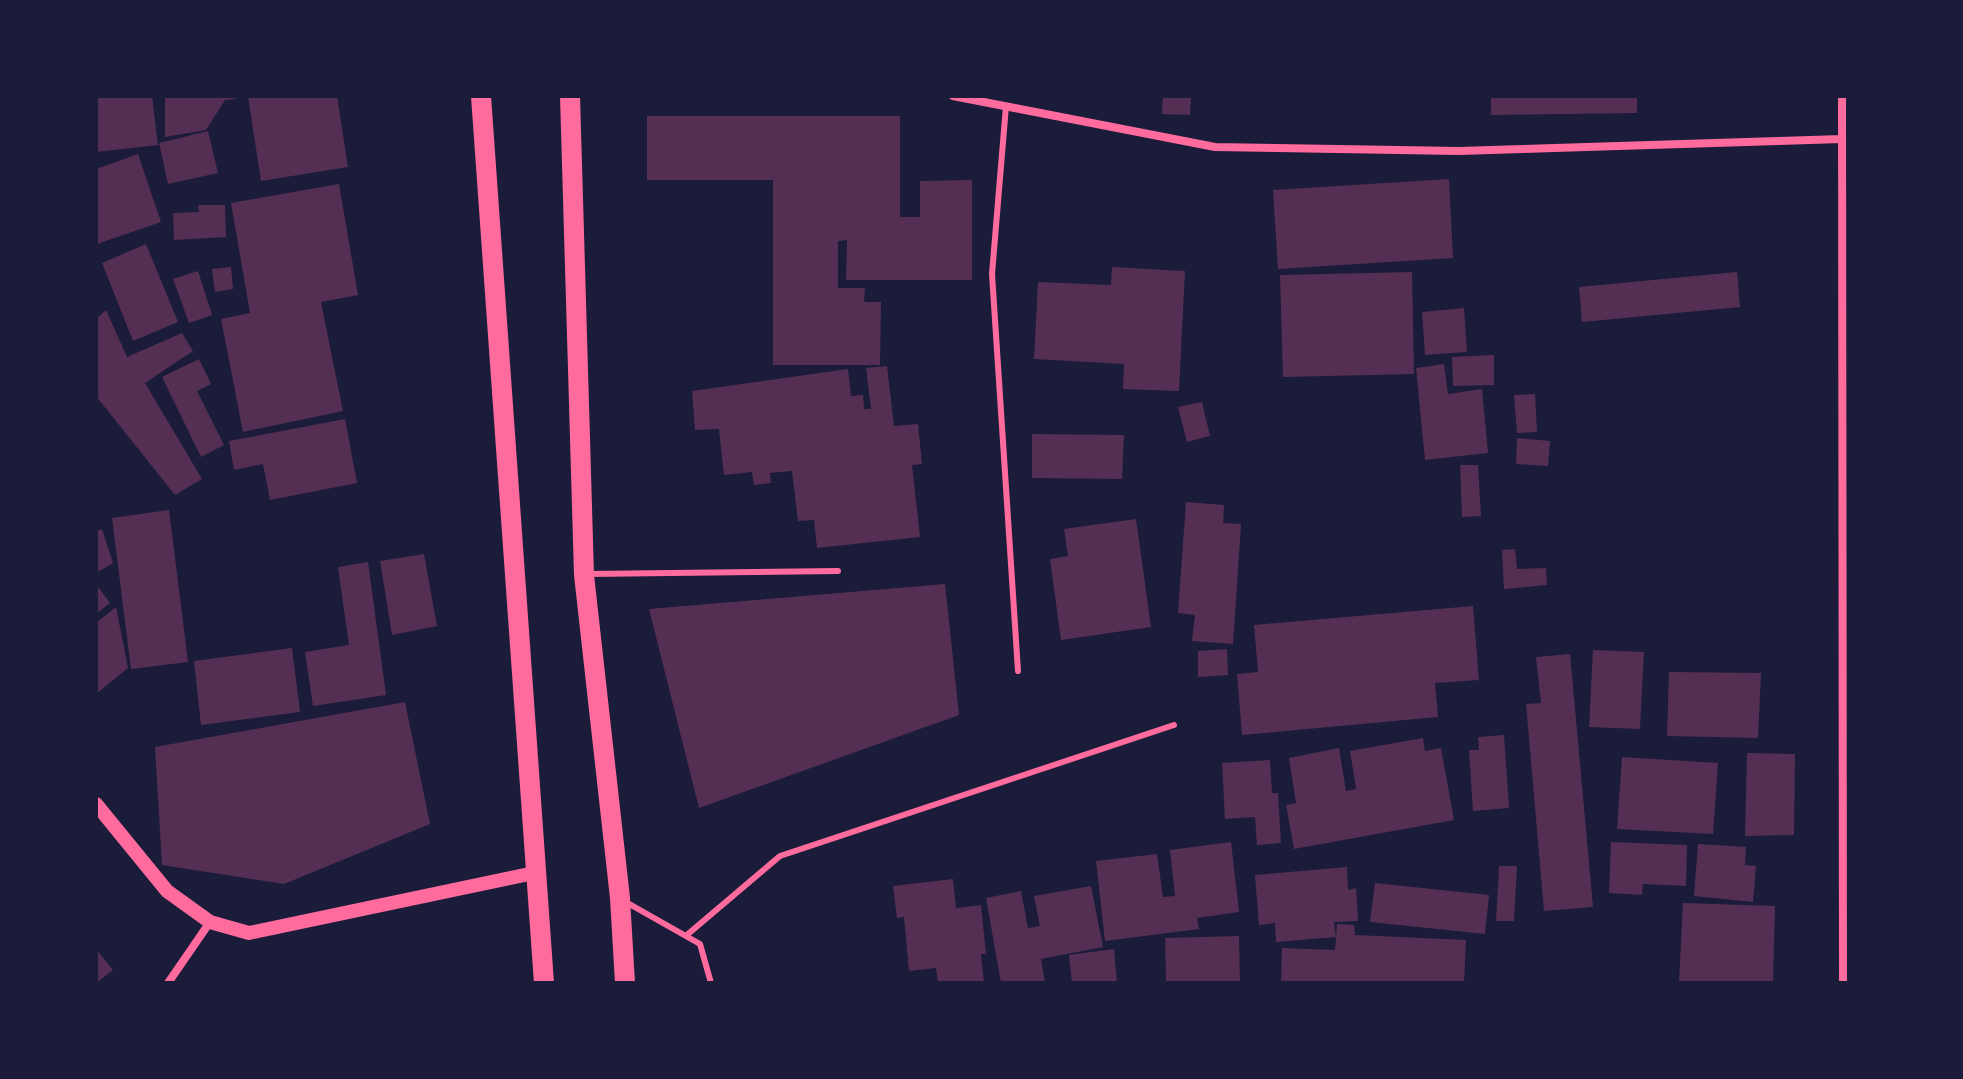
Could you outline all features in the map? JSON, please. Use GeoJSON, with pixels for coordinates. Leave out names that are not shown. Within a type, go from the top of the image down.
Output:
{"type":"FeatureCollection","features":[{"type":"Feature","properties":{"kind":"main road"},"geometry":{"type":"LineString","coordinates":[[481,96],[544,983]]}},
{"type":"Feature","properties":{"kind":"main road"},"geometry":{"type":"LineString","coordinates":[[570,96],[584,575],[620,898],[625,983]]}},
{"type":"Feature","properties":{"kind":"street"},"geometry":{"type":"LineString","coordinates":[[953,96],[1215,147],[1459,151],[1842,139]]}},
{"type":"Feature","properties":{"kind":"street"},"geometry":{"type":"LineString","coordinates":[[1842,96],[1843,983]]}},
{"type":"Feature","properties":{"kind":"street"},"geometry":{"type":"LineString","coordinates":[[96,804],[167,891],[210,922],[249,933],[534,873]]}},
{"type":"Feature","properties":{"kind":"street"},"geometry":{"type":"LineString","coordinates":[[168,983],[210,922]]}},
{"type":"Feature","properties":{"kind":"lane"},"geometry":{"type":"LineString","coordinates":[[1006,106],[992,274],[1018,671]]}},
{"type":"Feature","properties":{"kind":"lane"},"geometry":{"type":"LineString","coordinates":[[584,575],[838,571]]}},
{"type":"Feature","properties":{"kind":"lane"},"geometry":{"type":"LineString","coordinates":[[688,934],[780,856],[1174,725]]}},
{"type":"Feature","properties":{"kind":"lane"},"geometry":{"type":"LineString","coordinates":[[620,898],[688,934],[700,944],[711,983]]}},
{"type":"Feature","properties":{"kind":"building"},"geometry":{"type":"Polygon","coordinates":[[[96,96],[152,96],[158,145],[96,152],[96,96]]]}},
{"type":"Feature","properties":{"kind":"building"},"geometry":{"type":"Polygon","coordinates":[[[165,96],[235,96],[236,99],[225,100],[206,130],[165,137],[165,96]]]}},
{"type":"Feature","properties":{"kind":"building"},"geometry":{"type":"Polygon","coordinates":[[[248,96],[337,96],[348,167],[261,181],[248,96]]]}},
{"type":"Feature","properties":{"kind":"building"},"geometry":{"type":"Polygon","coordinates":[[[1163,96],[1191,96],[1190,115],[1162,114],[1163,96]]]}},
{"type":"Feature","properties":{"kind":"building"},"geometry":{"type":"Polygon","coordinates":[[[1491,96],[1637,96],[1637,113],[1491,115],[1491,96]]]}},
{"type":"Feature","properties":{"kind":"building"},"geometry":{"type":"Polygon","coordinates":[[[647,116],[900,116],[900,217],[920,217],[920,181],[972,180],[972,280],[846,280],[847,240],[838,241],[838,288],[865,288],[864,302],[881,302],[880,365],[773,365],[773,180],[647,180],[647,116]]]}},
{"type":"Feature","properties":{"kind":"building"},"geometry":{"type":"Polygon","coordinates":[[[208,131],[218,173],[168,184],[159,143],[208,131]]]}},
{"type":"Feature","properties":{"kind":"building"},"geometry":{"type":"Polygon","coordinates":[[[138,154],[161,222],[97,244],[96,169],[138,154]]]}},
{"type":"Feature","properties":{"kind":"building"},"geometry":{"type":"Polygon","coordinates":[[[1449,179],[1453,258],[1278,269],[1273,190],[1449,179]]]}},
{"type":"Feature","properties":{"kind":"building"},"geometry":{"type":"Polygon","coordinates":[[[339,184],[358,295],[321,302],[343,411],[243,432],[221,319],[250,313],[231,203],[339,184]]]}},
{"type":"Feature","properties":{"kind":"building"},"geometry":{"type":"Polygon","coordinates":[[[198,205],[225,205],[226,237],[174,240],[173,213],[199,212],[198,205]]]}},
{"type":"Feature","properties":{"kind":"building"},"geometry":{"type":"Polygon","coordinates":[[[146,244],[178,322],[133,341],[102,263],[146,244]]]}},
{"type":"Feature","properties":{"kind":"building"},"geometry":{"type":"Polygon","coordinates":[[[231,267],[233,289],[215,292],[212,269],[231,267]]]}},
{"type":"Feature","properties":{"kind":"building"},"geometry":{"type":"Polygon","coordinates":[[[1112,267],[1185,271],[1179,391],[1123,389],[1124,364],[1034,359],[1038,282],[1111,285],[1112,267]]]}},
{"type":"Feature","properties":{"kind":"building"},"geometry":{"type":"Polygon","coordinates":[[[198,271],[212,315],[189,323],[173,279],[198,271]]]}},
{"type":"Feature","properties":{"kind":"building"},"geometry":{"type":"Polygon","coordinates":[[[1412,272],[1414,374],[1283,377],[1280,275],[1412,272]]]}},
{"type":"Feature","properties":{"kind":"building"},"geometry":{"type":"Polygon","coordinates":[[[1737,272],[1740,307],[1582,322],[1579,287],[1737,272]]]}},
{"type":"Feature","properties":{"kind":"building"},"geometry":{"type":"Polygon","coordinates":[[[1464,308],[1467,352],[1425,355],[1422,312],[1464,308]]]}},
{"type":"Feature","properties":{"kind":"building"},"geometry":{"type":"Polygon","coordinates":[[[106,310],[127,357],[182,333],[193,351],[145,383],[202,479],[175,495],[96,396],[96,319],[106,310]]]}},
{"type":"Feature","properties":{"kind":"building"},"geometry":{"type":"Polygon","coordinates":[[[1494,355],[1494,385],[1453,386],[1452,357],[1494,355]]]}},
{"type":"Feature","properties":{"kind":"building"},"geometry":{"type":"Polygon","coordinates":[[[199,359],[211,384],[197,391],[224,445],[201,457],[162,377],[199,359]]]}},
{"type":"Feature","properties":{"kind":"building"},"geometry":{"type":"Polygon","coordinates":[[[1444,364],[1448,394],[1482,389],[1488,453],[1425,460],[1416,368],[1444,364]]]}},
{"type":"Feature","properties":{"kind":"building"},"geometry":{"type":"Polygon","coordinates":[[[887,366],[894,426],[918,424],[922,464],[912,465],[920,537],[817,548],[814,520],[798,521],[792,471],[770,473],[771,483],[754,485],[752,472],[724,475],[719,429],[695,430],[692,391],[848,369],[851,396],[863,395],[864,409],[871,409],[866,368],[887,366]]]}},
{"type":"Feature","properties":{"kind":"building"},"geometry":{"type":"Polygon","coordinates":[[[1535,394],[1537,432],[1517,433],[1514,395],[1535,394]]]}},
{"type":"Feature","properties":{"kind":"building"},"geometry":{"type":"Polygon","coordinates":[[[1202,402],[1210,436],[1187,442],[1178,407],[1202,402]]]}},
{"type":"Feature","properties":{"kind":"building"},"geometry":{"type":"Polygon","coordinates":[[[345,419],[357,483],[270,500],[263,464],[234,470],[229,441],[345,419]]]}},
{"type":"Feature","properties":{"kind":"building"},"geometry":{"type":"Polygon","coordinates":[[[1032,434],[1124,435],[1122,479],[1032,478],[1032,434]]]}},
{"type":"Feature","properties":{"kind":"building"},"geometry":{"type":"Polygon","coordinates":[[[1517,438],[1550,441],[1548,466],[1516,464],[1517,438]]]}},
{"type":"Feature","properties":{"kind":"building"},"geometry":{"type":"Polygon","coordinates":[[[1460,465],[1478,465],[1481,516],[1462,517],[1460,465]]]}},
{"type":"Feature","properties":{"kind":"building"},"geometry":{"type":"Polygon","coordinates":[[[1186,502],[1224,505],[1223,523],[1241,524],[1233,644],[1192,641],[1195,615],[1178,613],[1186,502]]]}},
{"type":"Feature","properties":{"kind":"building"},"geometry":{"type":"Polygon","coordinates":[[[169,510],[188,662],[131,669],[112,518],[169,510]]]}},
{"type":"Feature","properties":{"kind":"building"},"geometry":{"type":"Polygon","coordinates":[[[1136,519],[1151,627],[1061,640],[1050,559],[1068,556],[1064,529],[1136,519]]]}},
{"type":"Feature","properties":{"kind":"building"},"geometry":{"type":"Polygon","coordinates":[[[102,529],[113,563],[96,573],[96,532],[102,529]]]}},
{"type":"Feature","properties":{"kind":"building"},"geometry":{"type":"Polygon","coordinates":[[[1515,549],[1517,569],[1546,568],[1547,585],[1504,589],[1502,550],[1515,549]]]}},
{"type":"Feature","properties":{"kind":"building"},"geometry":{"type":"Polygon","coordinates":[[[424,554],[437,626],[392,635],[380,561],[424,554]]]}},
{"type":"Feature","properties":{"kind":"building"},"geometry":{"type":"Polygon","coordinates":[[[368,562],[386,695],[313,706],[305,652],[349,645],[338,567],[368,562]]]}},
{"type":"Feature","properties":{"kind":"building"},"geometry":{"type":"Polygon","coordinates":[[[96,584],[110,603],[96,614],[96,584]]]}},
{"type":"Feature","properties":{"kind":"building"},"geometry":{"type":"Polygon","coordinates":[[[945,584],[959,715],[699,808],[649,609],[945,584]]]}},
{"type":"Feature","properties":{"kind":"building"},"geometry":{"type":"Polygon","coordinates":[[[1473,606],[1479,680],[1435,683],[1438,717],[1242,735],[1237,674],[1258,672],[1254,625],[1473,606]]]}},
{"type":"Feature","properties":{"kind":"building"},"geometry":{"type":"Polygon","coordinates":[[[116,607],[128,668],[96,694],[96,623],[116,607]]]}},
{"type":"Feature","properties":{"kind":"building"},"geometry":{"type":"Polygon","coordinates":[[[292,648],[300,712],[201,725],[194,661],[292,648]]]}},
{"type":"Feature","properties":{"kind":"building"},"geometry":{"type":"Polygon","coordinates":[[[1227,649],[1228,675],[1198,677],[1198,651],[1227,649]]]}},
{"type":"Feature","properties":{"kind":"building"},"geometry":{"type":"Polygon","coordinates":[[[1593,650],[1644,652],[1640,729],[1589,727],[1593,650]]]}},
{"type":"Feature","properties":{"kind":"building"},"geometry":{"type":"Polygon","coordinates":[[[1570,654],[1593,907],[1544,911],[1526,704],[1541,703],[1536,657],[1570,654]]]}},
{"type":"Feature","properties":{"kind":"building"},"geometry":{"type":"Polygon","coordinates":[[[1669,672],[1761,673],[1758,738],[1667,736],[1669,672]]]}},
{"type":"Feature","properties":{"kind":"building"},"geometry":{"type":"Polygon","coordinates":[[[405,702],[430,824],[284,884],[162,865],[155,747],[405,702]]]}},
{"type":"Feature","properties":{"kind":"building"},"geometry":{"type":"Polygon","coordinates":[[[1504,735],[1509,808],[1473,811],[1469,750],[1479,750],[1478,737],[1504,735]]]}},
{"type":"Feature","properties":{"kind":"building"},"geometry":{"type":"Polygon","coordinates":[[[1423,738],[1425,751],[1441,748],[1454,820],[1294,849],[1286,805],[1296,803],[1289,758],[1339,748],[1346,791],[1356,789],[1350,751],[1423,738]]]}},
{"type":"Feature","properties":{"kind":"building"},"geometry":{"type":"Polygon","coordinates":[[[1747,753],[1795,754],[1794,835],[1745,836],[1747,753]]]}},
{"type":"Feature","properties":{"kind":"building"},"geometry":{"type":"Polygon","coordinates":[[[1622,757],[1718,763],[1713,834],[1617,829],[1622,757]]]}},
{"type":"Feature","properties":{"kind":"building"},"geometry":{"type":"Polygon","coordinates":[[[1270,760],[1272,793],[1278,793],[1281,843],[1257,845],[1255,817],[1225,819],[1222,763],[1270,760]]]}},
{"type":"Feature","properties":{"kind":"building"},"geometry":{"type":"Polygon","coordinates":[[[1231,842],[1239,912],[1197,918],[1199,929],[1105,941],[1096,861],[1157,854],[1163,897],[1175,896],[1170,850],[1231,842]]]}},
{"type":"Feature","properties":{"kind":"building"},"geometry":{"type":"Polygon","coordinates":[[[1611,842],[1687,845],[1686,886],[1643,884],[1642,895],[1609,893],[1611,842]]]}},
{"type":"Feature","properties":{"kind":"building"},"geometry":{"type":"Polygon","coordinates":[[[1698,844],[1746,847],[1745,865],[1756,866],[1753,902],[1694,896],[1698,844]]]}},
{"type":"Feature","properties":{"kind":"building"},"geometry":{"type":"Polygon","coordinates":[[[1499,866],[1517,866],[1514,921],[1496,921],[1499,866]]]}},
{"type":"Feature","properties":{"kind":"building"},"geometry":{"type":"Polygon","coordinates":[[[1347,867],[1348,890],[1356,888],[1358,921],[1334,922],[1336,937],[1276,942],[1275,923],[1259,925],[1255,875],[1347,867]]]}},
{"type":"Feature","properties":{"kind":"building"},"geometry":{"type":"Polygon","coordinates":[[[953,879],[956,908],[981,905],[986,954],[981,954],[984,983],[938,983],[936,968],[909,971],[904,917],[897,918],[893,886],[953,879]]]}},
{"type":"Feature","properties":{"kind":"building"},"geometry":{"type":"Polygon","coordinates":[[[1375,883],[1489,895],[1485,934],[1370,922],[1375,883]]]}},
{"type":"Feature","properties":{"kind":"building"},"geometry":{"type":"Polygon","coordinates":[[[1091,886],[1103,947],[1041,959],[1045,983],[1001,983],[986,898],[1021,891],[1028,928],[1040,926],[1034,896],[1091,886]]]}},
{"type":"Feature","properties":{"kind":"building"},"geometry":{"type":"Polygon","coordinates":[[[1683,903],[1775,906],[1773,983],[1679,983],[1683,903]]]}},
{"type":"Feature","properties":{"kind":"building"},"geometry":{"type":"Polygon","coordinates":[[[1337,924],[1354,925],[1355,935],[1466,940],[1464,983],[1281,983],[1282,948],[1335,950],[1337,924]]]}},
{"type":"Feature","properties":{"kind":"building"},"geometry":{"type":"Polygon","coordinates":[[[1239,936],[1240,983],[1166,983],[1165,938],[1239,936]]]}},
{"type":"Feature","properties":{"kind":"building"},"geometry":{"type":"Polygon","coordinates":[[[96,949],[113,970],[96,983],[96,949]]]}},
{"type":"Feature","properties":{"kind":"building"},"geometry":{"type":"Polygon","coordinates":[[[1114,949],[1117,983],[1072,983],[1069,955],[1114,949]]]}}]}
